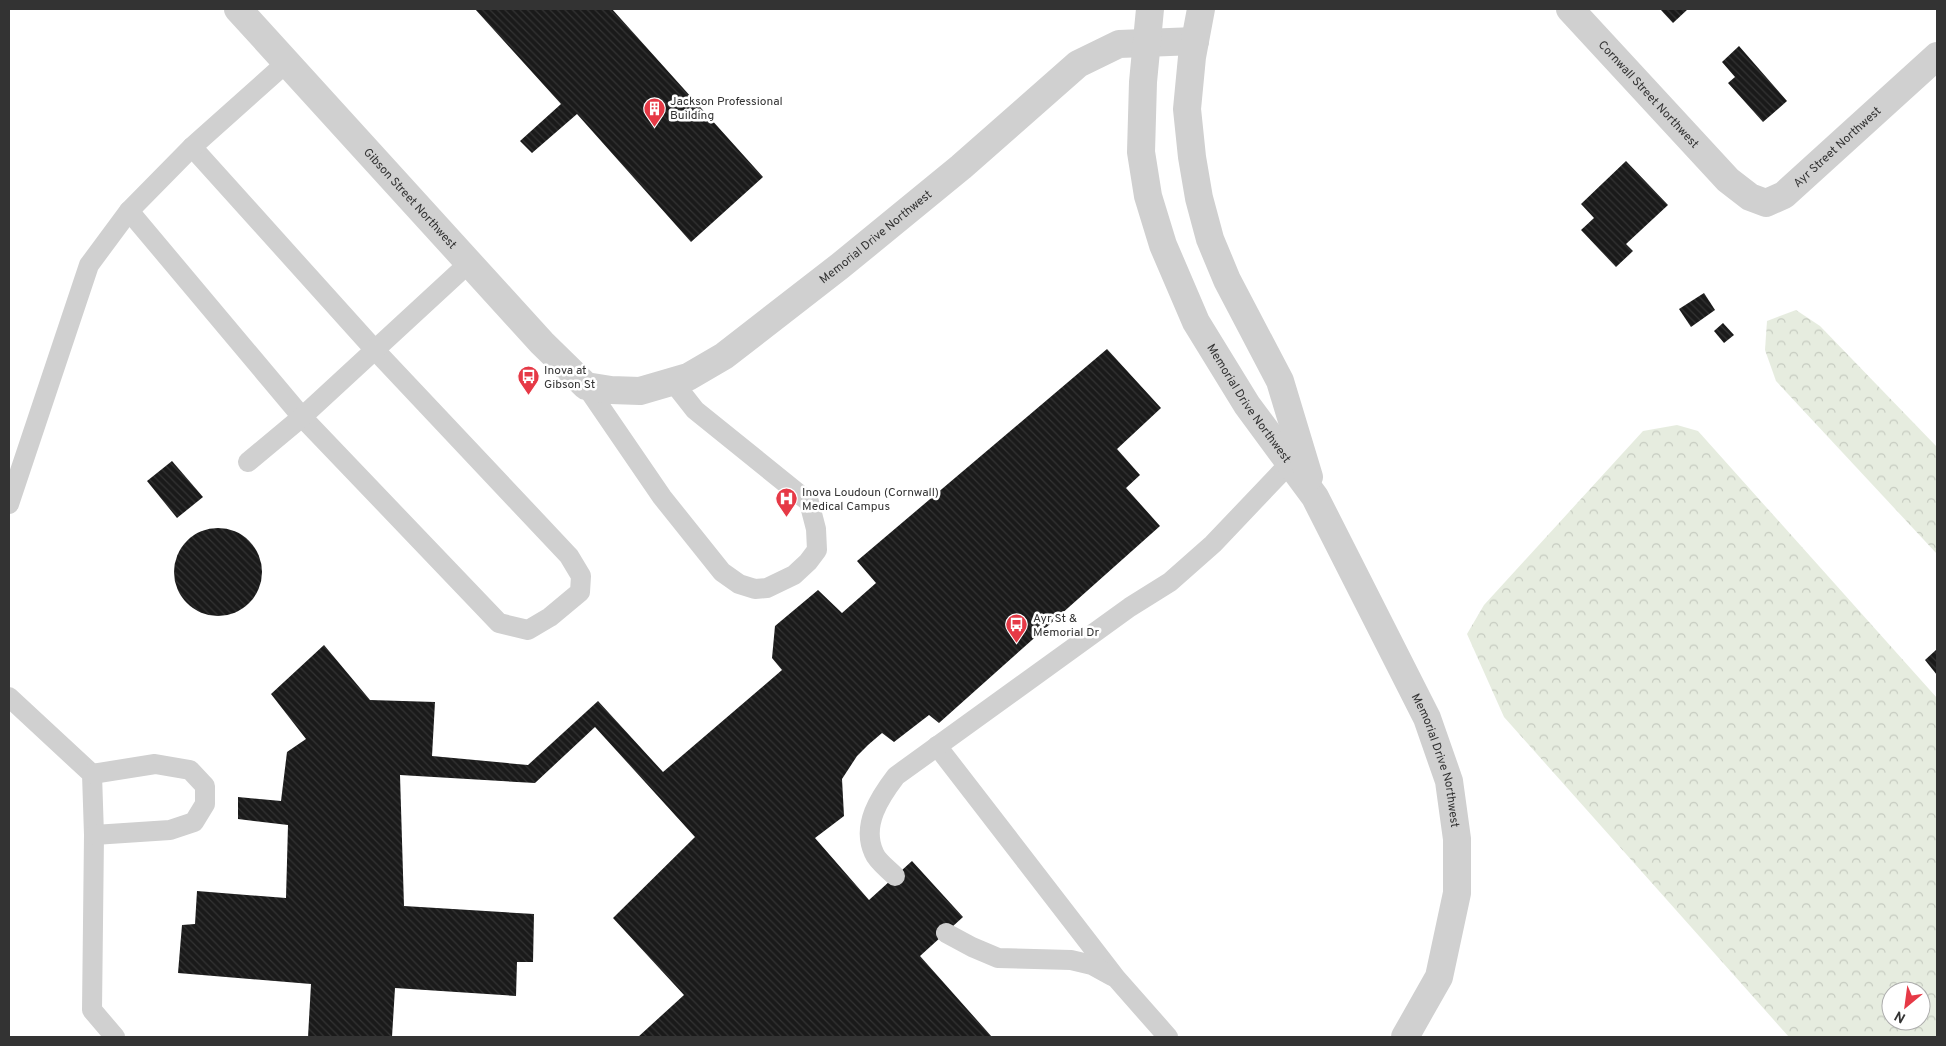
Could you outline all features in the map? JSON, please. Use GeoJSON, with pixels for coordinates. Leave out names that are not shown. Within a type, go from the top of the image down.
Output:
{"type":"FeatureCollection","features":[{"type":"Feature","properties":{"kind":"street","name":"Gibson Street Northwest"},"geometry":{"type":"LineString","coordinates":[[238,9],[542,343],[586,386]]}},
{"type":"Feature","properties":{"kind":"street","name":"Memorial Drive Northwest"},"geometry":{"type":"LineString","coordinates":[[1150,9],[1141,152],[1148,196],[1163,245],[1196,322],[1247,405],[1296,459]]}},
{"type":"Feature","properties":{"kind":"street","name":"Memorial Drive Northwest"},"geometry":{"type":"LineString","coordinates":[[1201,9],[1195,41],[1187,109],[1199,198],[1210,238],[1227,280],[1280,381],[1296,459],[1427,718],[1448,781],[1457,840],[1457,893],[1439,978],[1405,1037]]}},
{"type":"Feature","properties":{"kind":"street","name":"Cornwall Street Northwest"},"geometry":{"type":"LineString","coordinates":[[1570,9],[1728,180]]}},
{"type":"Feature","properties":{"kind":"street","name":"Memorial Drive Northwest"},"geometry":{"type":"LineString","coordinates":[[586,386],[611,390],[640,391],[688,377],[724,356],[840,266],[960,167],[1078,64],[1120,44],[1195,41]]}},
{"type":"Feature","properties":{"kind":"street","name":"Ayr Street Northwest"},"geometry":{"type":"LineString","coordinates":[[1728,180],[1750,197],[1766,203],[1784,195],[1937,56]]}},
{"type":"Feature","properties":{"kind":"lane"},"geometry":{"type":"LineString","coordinates":[[9,504],[89,265],[129,210],[192,146],[286,63]]}},
{"type":"Feature","properties":{"kind":"lane"},"geometry":{"type":"LineString","coordinates":[[129,210],[302,417],[499,623],[528,630],[550,617],[580,592],[582,576],[569,556],[374,349],[192,146]]}},
{"type":"Feature","properties":{"kind":"lane"},"geometry":{"type":"LineString","coordinates":[[248,462],[302,417],[469,263]]}},
{"type":"Feature","properties":{"kind":"lane"},"geometry":{"type":"LineString","coordinates":[[586,386],[662,497],[722,572],[739,584],[755,589],[767,588],[794,575],[808,562],[816,550],[816,529],[809,502],[695,410],[673,382]]}},
{"type":"Feature","properties":{"kind":"lane"},"geometry":{"type":"LineString","coordinates":[[894,876],[874,854],[870,823],[882,794],[896,776],[1130,607],[1170,582],[1213,544],[1296,459]]}},
{"type":"Feature","properties":{"kind":"lane"},"geometry":{"type":"LineString","coordinates":[[9,697],[92,774],[94,835],[92,1010],[115,1037]]}},
{"type":"Feature","properties":{"kind":"lane"},"geometry":{"type":"LineString","coordinates":[[937,746],[1116,978],[1168,1037]]}},
{"type":"Feature","properties":{"kind":"lane"},"geometry":{"type":"LineString","coordinates":[[92,774],[155,764],[190,770],[205,786],[205,804],[194,822],[170,830],[94,835]]}},
{"type":"Feature","properties":{"kind":"lane"},"geometry":{"type":"LineString","coordinates":[[946,933],[998,958],[1071,960],[1092,965],[1116,978]]}},
{"type":"Feature","properties":{"kind":"green space"},"geometry":{"type":"Polygon","coordinates":[[[1796,310],[1820,326],[1937,447],[1937,554],[1776,381],[1765,350],[1767,321],[1796,310]]]}},
{"type":"Feature","properties":{"kind":"green space"},"geometry":{"type":"Polygon","coordinates":[[[1677,425],[1698,431],[1937,698],[1937,1037],[1789,1037],[1504,717],[1467,634],[1484,605],[1643,431],[1677,425]]]}},
{"type":"Feature","properties":{"kind":"building","name":"Jackson Professional Building"},"geometry":{"type":"Polygon","coordinates":[[[475,9],[612,9],[763,177],[691,242],[577,114],[532,153],[520,141],[561,104],[475,9]]]}},
{"type":"Feature","properties":{"kind":"building"},"geometry":{"type":"Polygon","coordinates":[[[1660,9],[1688,9],[1673,23],[1660,9]]]}},
{"type":"Feature","properties":{"kind":"building"},"geometry":{"type":"Polygon","coordinates":[[[1739,46],[1787,101],[1763,122],[1728,83],[1735,77],[1722,62],[1739,46]]]}},
{"type":"Feature","properties":{"kind":"building"},"geometry":{"type":"Polygon","coordinates":[[[1626,161],[1668,205],[1626,244],[1633,251],[1616,267],[1581,230],[1594,218],[1581,204],[1626,161]]]}},
{"type":"Feature","properties":{"kind":"building"},"geometry":{"type":"Polygon","coordinates":[[[1704,293],[1715,310],[1691,327],[1679,309],[1704,293]]]}},
{"type":"Feature","properties":{"kind":"building"},"geometry":{"type":"Polygon","coordinates":[[[1723,323],[1734,335],[1724,343],[1714,331],[1723,323]]]}},
{"type":"Feature","properties":{"kind":"building"},"geometry":{"type":"Polygon","coordinates":[[[1107,349],[1161,408],[1117,449],[1140,475],[1126,488],[1160,526],[939,723],[929,715],[894,742],[882,733],[868,745],[857,756],[842,779],[844,816],[815,838],[869,900],[912,861],[963,917],[920,956],[992,1037],[638,1037],[684,995],[613,918],[695,837],[595,727],[535,783],[400,775],[404,906],[534,914],[533,962],[517,962],[516,996],[395,988],[392,1037],[308,1037],[311,984],[178,973],[182,925],[195,924],[197,891],[286,898],[288,825],[238,819],[238,797],[281,801],[287,752],[306,739],[271,694],[324,645],[370,700],[435,702],[432,756],[528,765],[598,701],[663,772],[782,670],[772,658],[775,626],[818,590],[842,613],[876,583],[857,561],[1107,349]]]}},
{"type":"Feature","properties":{"kind":"building"},"geometry":{"type":"Polygon","coordinates":[[[172,461],[203,497],[177,518],[147,481],[172,461]]]}},
{"type":"Feature","properties":{"kind":"building"},"geometry":{"type":"Polygon","coordinates":[[[218,528],[235,532],[249,541],[258,555],[262,572],[258,589],[249,603],[235,612],[218,616],[201,612],[187,603],[178,589],[174,572],[178,555],[187,541],[201,532],[218,528]]]}},
{"type":"Feature","properties":{"kind":"building"},"geometry":{"type":"Polygon","coordinates":[[[1937,649],[1937,675],[1925,660],[1937,649]]]}},
{"type":"Feature","properties":{"kind":"place","name":"Jackson Professional Building"},"geometry":{"type":"Point","coordinates":[654,127]}},
{"type":"Feature","properties":{"kind":"place","name":"Inova at Gibson St"},"geometry":{"type":"Point","coordinates":[528,396]}},
{"type":"Feature","properties":{"kind":"place","name":"Inova Loudoun (Cornwall) Medical Campus"},"geometry":{"type":"Point","coordinates":[786,518]}},
{"type":"Feature","properties":{"kind":"place","name":"Ayr St & Memorial Dr"},"geometry":{"type":"Point","coordinates":[1017,644]}}]}
